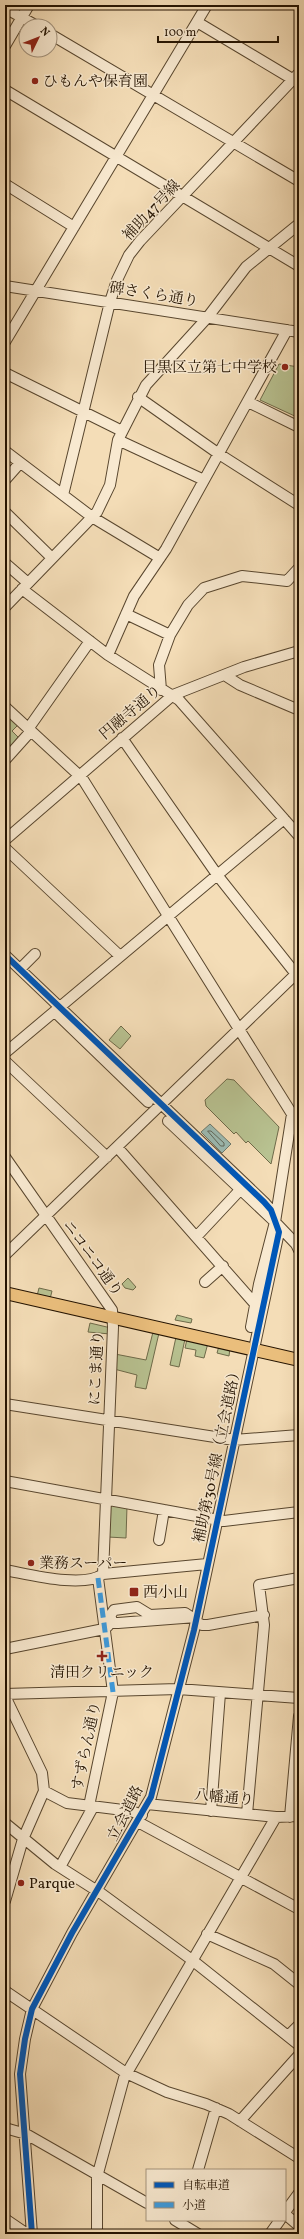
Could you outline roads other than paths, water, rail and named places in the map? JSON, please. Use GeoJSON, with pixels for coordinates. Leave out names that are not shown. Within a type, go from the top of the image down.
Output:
{"type":"FeatureCollection","features":[{"type":"Feature","properties":{"kind":"main road"},"geometry":{"type":"LineString","coordinates":[[5,1293],[299,1360]]}},
{"type":"Feature","properties":{"kind":"street"},"geometry":{"type":"LineString","coordinates":[[5,46],[29,5]]}},
{"type":"Feature","properties":{"kind":"street"},"geometry":{"type":"LineString","coordinates":[[5,342],[207,5]]}},
{"type":"Feature","properties":{"kind":"street"},"geometry":{"type":"LineString","coordinates":[[5,8],[21,17]]}},
{"type":"Feature","properties":{"kind":"street"},"geometry":{"type":"LineString","coordinates":[[197,22],[297,79]]}},
{"type":"Feature","properties":{"kind":"street"},"geometry":{"type":"LineString","coordinates":[[58,39],[299,181]]}},
{"type":"Feature","properties":{"kind":"street","name":"補助47号線"},"geometry":{"type":"LineString","coordinates":[[63,495],[110,302],[117,280],[129,255],[154,226],[234,142],[297,79]]}},
{"type":"Feature","properties":{"kind":"street"},"geometry":{"type":"LineString","coordinates":[[5,90],[299,266]]}},
{"type":"Feature","properties":{"kind":"street"},"geometry":{"type":"LineString","coordinates":[[5,184],[74,227]]}},
{"type":"Feature","properties":{"kind":"street"},"geometry":{"type":"LineString","coordinates":[[5,607],[92,517],[110,484],[120,435],[138,397],[146,385],[207,318],[246,268],[299,224]]}},
{"type":"Feature","properties":{"kind":"street","name":"碑さくら通り"},"geometry":{"type":"LineString","coordinates":[[5,286],[299,332]]}},
{"type":"Feature","properties":{"kind":"street"},"geometry":{"type":"LineString","coordinates":[[108,655],[134,596],[160,558],[287,330]]}},
{"type":"Feature","properties":{"kind":"street"},"geometry":{"type":"LineString","coordinates":[[5,373],[84,413],[120,435],[204,480]]}},
{"type":"Feature","properties":{"kind":"street"},"geometry":{"type":"LineString","coordinates":[[138,397],[219,454],[299,504]]}},
{"type":"Feature","properties":{"kind":"street"},"geometry":{"type":"LineString","coordinates":[[248,402],[299,427]]}},
{"type":"Feature","properties":{"kind":"street"},"geometry":{"type":"LineString","coordinates":[[5,452],[92,517],[160,558]]}},
{"type":"Feature","properties":{"kind":"street"},"geometry":{"type":"LineString","coordinates":[[5,480],[20,464]]}},
{"type":"Feature","properties":{"kind":"street"},"geometry":{"type":"LineString","coordinates":[[5,512],[52,558]]}},
{"type":"Feature","properties":{"kind":"street"},"geometry":{"type":"LineString","coordinates":[[5,563],[25,586],[90,641],[108,655],[179,700],[299,836]]}},
{"type":"Feature","properties":{"kind":"street"},"geometry":{"type":"LineString","coordinates":[[161,690],[160,665],[170,635],[188,605],[204,588],[242,576],[287,581],[299,568]]}},
{"type":"Feature","properties":{"kind":"street"},"geometry":{"type":"LineString","coordinates":[[126,614],[170,635]]}},
{"type":"Feature","properties":{"kind":"street"},"geometry":{"type":"LineString","coordinates":[[5,760],[29,730],[90,641]]}},
{"type":"Feature","properties":{"kind":"street","name":"円融寺通り"},"geometry":{"type":"LineString","coordinates":[[5,840],[173,695],[192,686],[226,676],[244,668],[299,652]]}},
{"type":"Feature","properties":{"kind":"street"},"geometry":{"type":"LineString","coordinates":[[226,676],[240,685],[299,710]]}},
{"type":"Feature","properties":{"kind":"street"},"geometry":{"type":"LineString","coordinates":[[5,707],[79,775],[170,916],[239,1029],[297,1113],[275,1222],[255,1304],[249,1340],[253,1350]]}},
{"type":"Feature","properties":{"kind":"street"},"geometry":{"type":"LineString","coordinates":[[5,1255],[239,1029],[298,975],[218,876],[122,738]]}},
{"type":"Feature","properties":{"kind":"street"},"geometry":{"type":"LineString","coordinates":[[5,1053],[218,876],[284,819]]}},
{"type":"Feature","properties":{"kind":"street"},"geometry":{"type":"LineString","coordinates":[[5,848],[120,956]]}},
{"type":"Feature","properties":{"kind":"street"},"geometry":{"type":"LineString","coordinates":[[20,970],[35,954]]}},
{"type":"Feature","properties":{"kind":"street"},"geometry":{"type":"LineString","coordinates":[[5,955],[57,1009],[159,1107],[264,1202],[271,1210],[275,1222]]}},
{"type":"Feature","properties":{"kind":"street"},"geometry":{"type":"LineString","coordinates":[[5,965],[57,1009]]}},
{"type":"Feature","properties":{"kind":"street"},"geometry":{"type":"LineString","coordinates":[[5,1061],[107,1157]]}},
{"type":"Feature","properties":{"kind":"street"},"geometry":{"type":"LineString","coordinates":[[159,1107],[240,1190],[275,1222],[299,1249]]}},
{"type":"Feature","properties":{"kind":"street"},"geometry":{"type":"LineString","coordinates":[[117,1147],[197,1236],[255,1304]]}},
{"type":"Feature","properties":{"kind":"street","name":"ニコニコ通り"},"geometry":{"type":"LineString","coordinates":[[5,1157],[112,1310],[114,1318]]}},
{"type":"Feature","properties":{"kind":"street"},"geometry":{"type":"LineString","coordinates":[[197,1236],[240,1190]]}},
{"type":"Feature","properties":{"kind":"street","name":"補助第30号線（立会道路）"},"geometry":{"type":"LineString","coordinates":[[207,1564],[279,1232],[275,1222]]}},
{"type":"Feature","properties":{"kind":"street"},"geometry":{"type":"LineString","coordinates":[[205,1282],[223,1266]]}},
{"type":"Feature","properties":{"kind":"street","name":"にこま通り"},"geometry":{"type":"LineString","coordinates":[[113,1692],[104,1630],[100,1576],[106,1500],[108,1420],[114,1318]]}},
{"type":"Feature","properties":{"kind":"street"},"geometry":{"type":"LineString","coordinates":[[5,1404],[234,1440],[299,1435]]}},
{"type":"Feature","properties":{"kind":"street"},"geometry":{"type":"LineString","coordinates":[[5,1481],[229,1521],[299,1512]]}},
{"type":"Feature","properties":{"kind":"street"},"geometry":{"type":"LineString","coordinates":[[159,1540],[164,1510]]}},
{"type":"Feature","properties":{"kind":"street"},"geometry":{"type":"LineString","coordinates":[[5,1570],[80,1581],[100,1576],[207,1564]]}},
{"type":"Feature","properties":{"kind":"street","name":"立会道路"},"geometry":{"type":"LineString","coordinates":[[32,2234],[26,2134],[20,2074],[25,2039],[32,2009],[72,1933],[140,1819],[147,1804],[178,1690],[207,1564]]}},
{"type":"Feature","properties":{"kind":"street"},"geometry":{"type":"LineString","coordinates":[[247,1814],[264,1615],[259,1585],[299,1578]]}},
{"type":"Feature","properties":{"kind":"street"},"geometry":{"type":"LineString","coordinates":[[113,1622],[110,1616],[114,1610],[137,1606],[150,1615],[185,1613],[202,1625],[264,1615]]}},
{"type":"Feature","properties":{"kind":"street"},"geometry":{"type":"LineString","coordinates":[[5,1649],[104,1630],[113,1622],[194,1618]]}},
{"type":"Feature","properties":{"kind":"street"},"geometry":{"type":"LineString","coordinates":[[5,1901],[23,1839],[44,1791],[42,1773],[5,1695],[178,1690],[299,1698]]}},
{"type":"Feature","properties":{"kind":"street","name":"すずらん通り"},"geometry":{"type":"LineString","coordinates":[[60,1867],[91,1806],[113,1692]]}},
{"type":"Feature","properties":{"kind":"street"},"geometry":{"type":"LineString","coordinates":[[211,1811],[220,1693]]}},
{"type":"Feature","properties":{"kind":"street"},"geometry":{"type":"LineString","coordinates":[[295,1817],[299,1716]]}},
{"type":"Feature","properties":{"kind":"street"},"geometry":{"type":"LineString","coordinates":[[44,1791],[67,1802],[131,1811],[140,1819],[239,1879],[299,1909]]}},
{"type":"Feature","properties":{"kind":"street","name":"八幡通り"},"geometry":{"type":"LineString","coordinates":[[147,1804],[276,1817],[295,1817]]}},
{"type":"Feature","properties":{"kind":"street"},"geometry":{"type":"LineString","coordinates":[[97,2234],[98,2174],[126,2073],[276,1817]]}},
{"type":"Feature","properties":{"kind":"street"},"geometry":{"type":"LineString","coordinates":[[5,1823],[23,1839],[60,1867],[98,1891],[192,1960],[299,2044]]}},
{"type":"Feature","properties":{"kind":"street"},"geometry":{"type":"LineString","coordinates":[[207,1934],[274,1964],[299,1984]]}},
{"type":"Feature","properties":{"kind":"street"},"geometry":{"type":"LineString","coordinates":[[5,1991],[126,2073],[167,2092],[216,2108],[240,2121],[299,2158]]}},
{"type":"Feature","properties":{"kind":"street"},"geometry":{"type":"LineString","coordinates":[[289,2035],[299,2025]]}},
{"type":"Feature","properties":{"kind":"street"},"geometry":{"type":"LineString","coordinates":[[240,2121],[299,2055]]}},
{"type":"Feature","properties":{"kind":"street"},"geometry":{"type":"LineString","coordinates":[[198,2169],[216,2108]]}},
{"type":"Feature","properties":{"kind":"street"},"geometry":{"type":"LineString","coordinates":[[5,2128],[26,2134],[146,2202]]}},
{"type":"Feature","properties":{"kind":"street"},"geometry":{"type":"LineString","coordinates":[[286,2212],[299,2193]]}},
{"type":"Feature","properties":{"kind":"street"},"geometry":{"type":"LineString","coordinates":[[286,2214],[299,2226]]}},
{"type":"Feature","properties":{"kind":"street"},"geometry":{"type":"LineString","coordinates":[[5,2218],[27,2234]]}},
{"type":"Feature","properties":{"kind":"street"},"geometry":{"type":"LineString","coordinates":[[270,2234],[279,2221]]}},
{"type":"Feature","properties":{"kind":"street"},"geometry":{"type":"LineString","coordinates":[[181,2222],[198,2234]]}},
{"type":"Feature","properties":{"kind":"water"},"geometry":{"type":"Polygon","coordinates":[[[210,1124],[231,1144],[222,1153],[201,1132],[210,1124]]]}},
{"type":"Feature","properties":{"kind":"place","name":"ひもんや保育園"},"geometry":{"type":"Point","coordinates":[35,81]}},
{"type":"Feature","properties":{"kind":"place","name":"目黒区立第七中学校"},"geometry":{"type":"Point","coordinates":[285,367]}},
{"type":"Feature","properties":{"kind":"place","name":"業務スーパー"},"geometry":{"type":"Point","coordinates":[31,1563]}},
{"type":"Feature","properties":{"kind":"place","name":"西小山"},"geometry":{"type":"Point","coordinates":[134,1592]}},
{"type":"Feature","properties":{"kind":"place","name":"清田クリニック"},"geometry":{"type":"Point","coordinates":[102,1656]}},
{"type":"Feature","properties":{"kind":"place","name":"Parque"},"geometry":{"type":"Point","coordinates":[21,1883]}}]}
